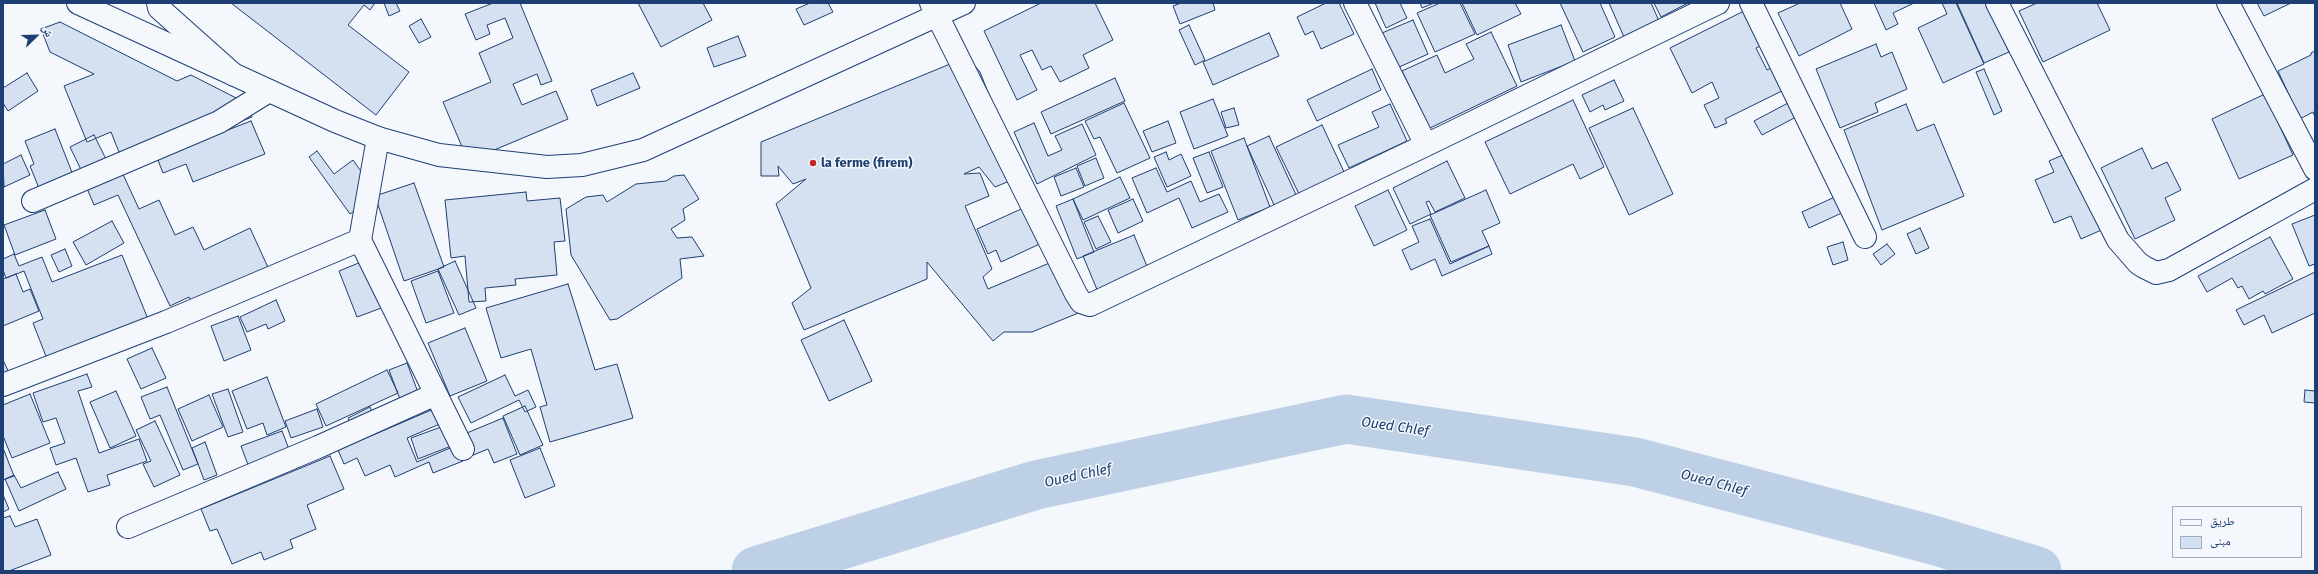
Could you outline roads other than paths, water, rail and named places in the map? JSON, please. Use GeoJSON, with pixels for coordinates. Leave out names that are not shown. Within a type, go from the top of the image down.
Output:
{"type":"FeatureCollection","features":[{"type":"Feature","properties":{"kind":"main road"},"geometry":{"type":"LineString","coordinates":[[78,3],[269,91],[378,138],[439,155],[547,168],[582,164],[643,150],[934,10],[964,3]]}},
{"type":"Feature","properties":{"kind":"main road"},"geometry":{"type":"LineString","coordinates":[[158,3],[160,8],[234,75]]}},
{"type":"Feature","properties":{"kind":"main road"},"geometry":{"type":"LineString","coordinates":[[1355,3],[1426,145]]}},
{"type":"Feature","properties":{"kind":"main road"},"geometry":{"type":"LineString","coordinates":[[934,10],[1076,294],[1081,302],[1086,305],[1099,302],[1718,3]]}},
{"type":"Feature","properties":{"kind":"main road"},"geometry":{"type":"LineString","coordinates":[[1751,3],[1865,237]]}},
{"type":"Feature","properties":{"kind":"main road"},"geometry":{"type":"LineString","coordinates":[[1997,3],[2118,240],[2133,258],[2144,267],[2156,272],[2169,270],[2315,189]]}},
{"type":"Feature","properties":{"kind":"main road"},"geometry":{"type":"LineString","coordinates":[[2228,3],[2315,169]]}},
{"type":"Feature","properties":{"kind":"main road"},"geometry":{"type":"LineString","coordinates":[[33,200],[219,122],[269,91]]}},
{"type":"Feature","properties":{"kind":"main road"},"geometry":{"type":"LineString","coordinates":[[378,138],[360,240],[463,449]]}},
{"type":"Feature","properties":{"kind":"main road"},"geometry":{"type":"LineString","coordinates":[[3,385],[166,322],[360,240]]}},
{"type":"Feature","properties":{"kind":"main road"},"geometry":{"type":"LineString","coordinates":[[128,527],[318,447],[436,394]]}},
{"type":"Feature","properties":{"kind":"waterway","name":"Oued Chlef"},"geometry":{"type":"LineString","coordinates":[[756,571],[1036,485],[1346,419],[1635,462],[1933,540],[2037,571]]}},
{"type":"Feature","properties":{"kind":"place","name":"la ferme (firem)"},"geometry":{"type":"Point","coordinates":[813,163]}}]}
